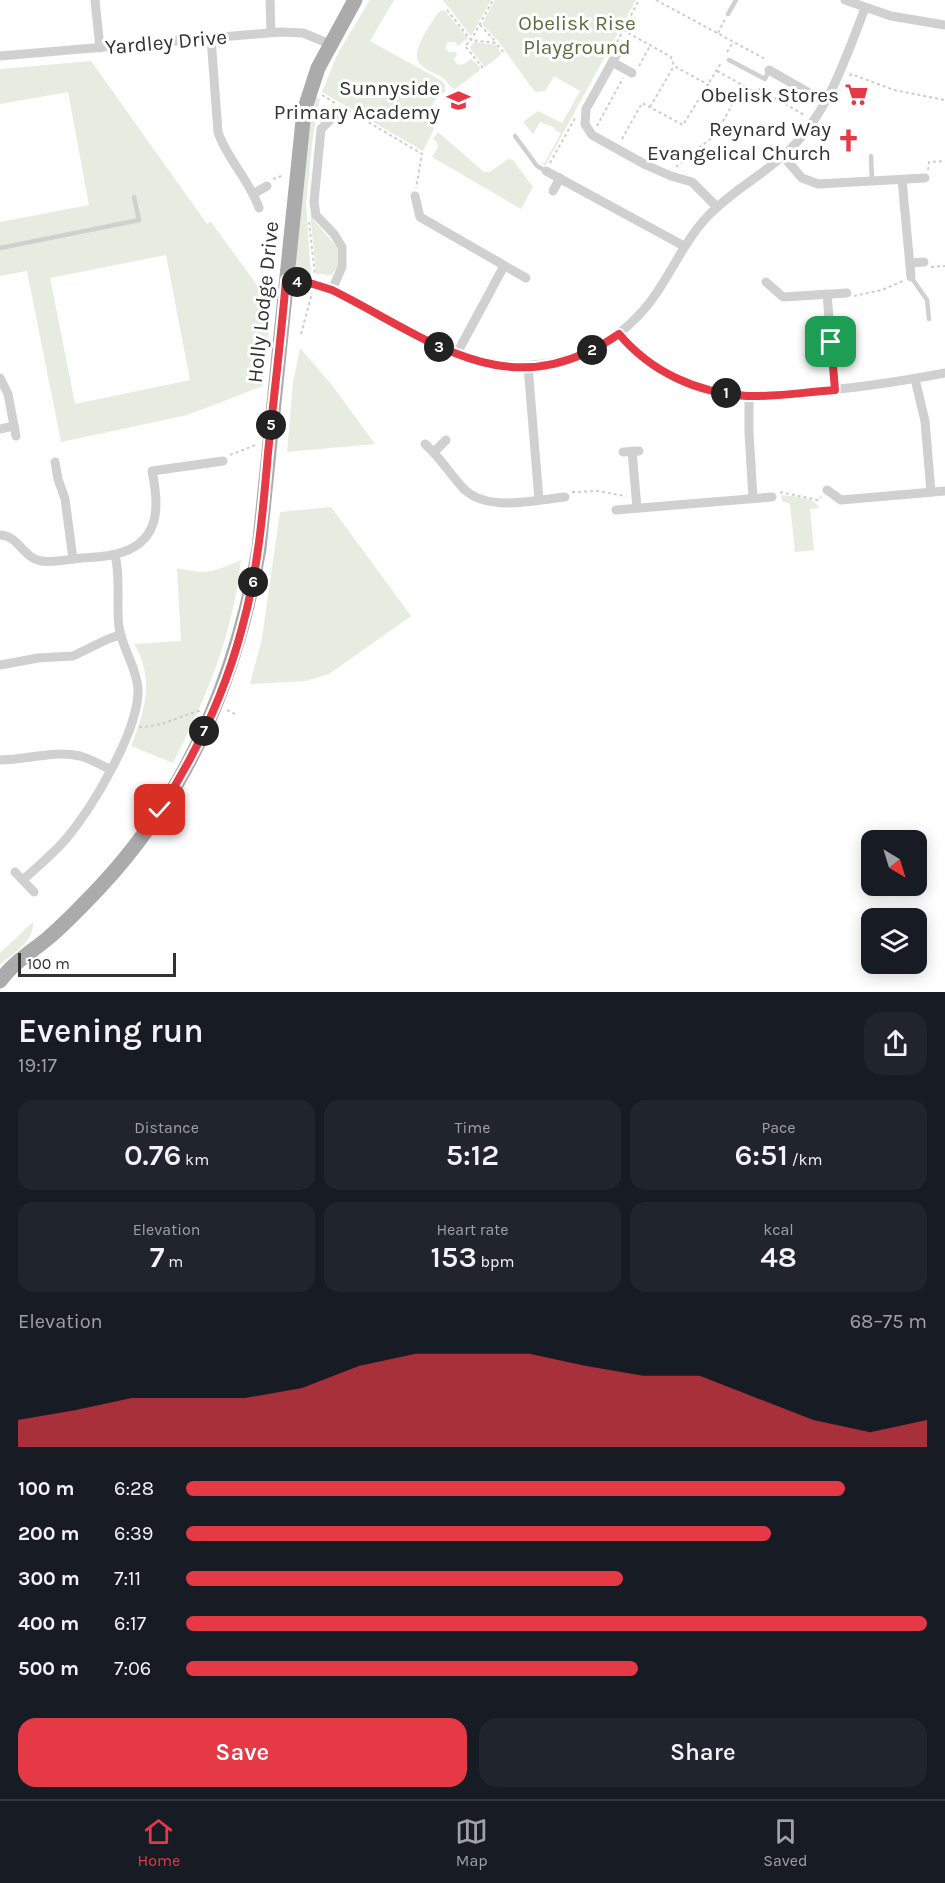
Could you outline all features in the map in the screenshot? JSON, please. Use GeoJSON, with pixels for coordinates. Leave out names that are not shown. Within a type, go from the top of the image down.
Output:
{"type":"FeatureCollection","features":[{"type":"Feature","properties":{"kind":"main road","name":"Holly Lodge Drive"},"geometry":{"type":"LineString","coordinates":[[3,975],[69,919],[131,851],[185,769],[216,706],[242,631],[259,549],[304,111],[314,79],[330,44],[355,0]]}},
{"type":"Feature","properties":{"kind":"street"},"geometry":{"type":"LineString","coordinates":[[95,0],[100,48]]}},
{"type":"Feature","properties":{"kind":"street"},"geometry":{"type":"LineString","coordinates":[[270,0],[271,32]]}},
{"type":"Feature","properties":{"kind":"street"},"geometry":{"type":"LineString","coordinates":[[844,0],[902,19],[945,25]]}},
{"type":"Feature","properties":{"kind":"street"},"geometry":{"type":"LineString","coordinates":[[286,280],[313,284],[332,290],[456,355],[492,364],[528,366],[557,362],[583,354],[619,334],[636,318],[651,300],[684,246],[700,225],[717,207],[783,156],[804,134],[825,102],[844,63],[865,8]]}},
{"type":"Feature","properties":{"kind":"street","name":"Yardley Drive"},"geometry":{"type":"LineString","coordinates":[[0,56],[271,32],[303,33],[330,44]]}},
{"type":"Feature","properties":{"kind":"street"},"geometry":{"type":"LineString","coordinates":[[211,38],[218,132],[259,208]]}},
{"type":"Feature","properties":{"kind":"street"},"geometry":{"type":"LineString","coordinates":[[619,50],[586,109],[585,124],[592,135],[616,150],[667,174],[692,182],[717,207]]}},
{"type":"Feature","properties":{"kind":"street"},"geometry":{"type":"LineString","coordinates":[[612,62],[630,72]]}},
{"type":"Feature","properties":{"kind":"street"},"geometry":{"type":"LineString","coordinates":[[769,70],[825,102]]}},
{"type":"Feature","properties":{"kind":"street"},"geometry":{"type":"LineString","coordinates":[[332,290],[342,267],[342,247],[334,234],[316,215],[314,202],[321,129],[338,112]]}},
{"type":"Feature","properties":{"kind":"street"},"geometry":{"type":"LineString","coordinates":[[783,156],[802,178],[812,183],[925,178]]}},
{"type":"Feature","properties":{"kind":"street"},"geometry":{"type":"LineString","coordinates":[[546,171],[684,246]]}},
{"type":"Feature","properties":{"kind":"street"},"geometry":{"type":"LineString","coordinates":[[553,191],[560,178]]}},
{"type":"Feature","properties":{"kind":"street"},"geometry":{"type":"LineString","coordinates":[[902,180],[911,277]]}},
{"type":"Feature","properties":{"kind":"street"},"geometry":{"type":"LineString","coordinates":[[253,194],[267,186]]}},
{"type":"Feature","properties":{"kind":"street"},"geometry":{"type":"LineString","coordinates":[[415,196],[420,217],[526,278]]}},
{"type":"Feature","properties":{"kind":"street"},"geometry":{"type":"LineString","coordinates":[[910,263],[924,262]]}},
{"type":"Feature","properties":{"kind":"street"},"geometry":{"type":"LineString","coordinates":[[456,355],[504,266]]}},
{"type":"Feature","properties":{"kind":"street"},"geometry":{"type":"LineString","coordinates":[[766,282],[783,297],[847,293]]}},
{"type":"Feature","properties":{"kind":"street"},"geometry":{"type":"LineString","coordinates":[[827,294],[835,390]]}},
{"type":"Feature","properties":{"kind":"street"},"geometry":{"type":"LineString","coordinates":[[619,334],[637,354],[666,374],[704,389],[749,396],[873,386],[945,373]]}},
{"type":"Feature","properties":{"kind":"street"},"geometry":{"type":"LineString","coordinates":[[528,366],[539,500]]}},
{"type":"Feature","properties":{"kind":"street"},"geometry":{"type":"LineString","coordinates":[[0,378],[8,394],[16,436]]}},
{"type":"Feature","properties":{"kind":"street"},"geometry":{"type":"LineString","coordinates":[[915,379],[925,421],[931,492]]}},
{"type":"Feature","properties":{"kind":"street"},"geometry":{"type":"LineString","coordinates":[[749,396],[753,498]]}},
{"type":"Feature","properties":{"kind":"street"},"geometry":{"type":"LineString","coordinates":[[0,429],[14,426]]}},
{"type":"Feature","properties":{"kind":"street"},"geometry":{"type":"LineString","coordinates":[[434,452],[446,440]]}},
{"type":"Feature","properties":{"kind":"street"},"geometry":{"type":"LineString","coordinates":[[425,444],[463,488],[479,500],[491,503],[565,497]]}},
{"type":"Feature","properties":{"kind":"street"},"geometry":{"type":"LineString","coordinates":[[631,451],[637,503]]}},
{"type":"Feature","properties":{"kind":"street"},"geometry":{"type":"LineString","coordinates":[[0,535],[11,537],[23,550],[36,559],[52,561],[115,555],[138,544],[147,534],[155,519],[158,498],[152,471],[223,461]]}},
{"type":"Feature","properties":{"kind":"street"},"geometry":{"type":"LineString","coordinates":[[55,462],[64,499],[73,559]]}},
{"type":"Feature","properties":{"kind":"street"},"geometry":{"type":"LineString","coordinates":[[827,490],[841,500],[945,491]]}},
{"type":"Feature","properties":{"kind":"street"},"geometry":{"type":"LineString","coordinates":[[616,510],[637,503],[772,497]]}},
{"type":"Feature","properties":{"kind":"street"},"geometry":{"type":"LineString","coordinates":[[23,880],[57,849],[72,831],[111,770],[130,726],[138,687],[135,670],[120,635],[117,606],[119,571],[115,555]]}},
{"type":"Feature","properties":{"kind":"street"},"geometry":{"type":"LineString","coordinates":[[0,665],[73,656],[120,635]]}},
{"type":"Feature","properties":{"kind":"street"},"geometry":{"type":"LineString","coordinates":[[0,760],[65,754],[88,759],[111,770]]}},
{"type":"Feature","properties":{"kind":"street"},"geometry":{"type":"LineString","coordinates":[[15,872],[34,892]]}},
{"type":"Feature","properties":{"kind":"lane"},"geometry":{"type":"LineString","coordinates":[[728,14],[736,0]]}},
{"type":"Feature","properties":{"kind":"lane"},"geometry":{"type":"LineString","coordinates":[[729,60],[765,79],[769,70]]}},
{"type":"Feature","properties":{"kind":"lane"},"geometry":{"type":"LineString","coordinates":[[515,136],[537,166],[546,171]]}},
{"type":"Feature","properties":{"kind":"lane"},"geometry":{"type":"LineString","coordinates":[[870,156],[872,181]]}},
{"type":"Feature","properties":{"kind":"lane"},"geometry":{"type":"LineString","coordinates":[[0,248],[139,220],[134,197]]}},
{"type":"Feature","properties":{"kind":"lane"},"geometry":{"type":"LineString","coordinates":[[911,277],[927,300],[929,319]]}},
{"type":"Feature","properties":{"kind":"path"},"geometry":{"type":"LineString","coordinates":[[483,68],[465,46],[471,40],[493,0]]}},
{"type":"Feature","properties":{"kind":"path"},"geometry":{"type":"LineString","coordinates":[[639,0],[623,30],[671,57],[674,66],[709,84]]}},
{"type":"Feature","properties":{"kind":"path"},"geometry":{"type":"LineString","coordinates":[[656,0],[773,63],[769,70]]}},
{"type":"Feature","properties":{"kind":"path"},"geometry":{"type":"LineString","coordinates":[[447,10],[471,40],[498,44]]}},
{"type":"Feature","properties":{"kind":"path"},"geometry":{"type":"LineString","coordinates":[[717,34],[723,24]]}},
{"type":"Feature","properties":{"kind":"path"},"geometry":{"type":"LineString","coordinates":[[480,25],[504,53]]}},
{"type":"Feature","properties":{"kind":"path"},"geometry":{"type":"LineString","coordinates":[[616,150],[642,103],[683,125],[733,42]]}},
{"type":"Feature","properties":{"kind":"path"},"geometry":{"type":"LineString","coordinates":[[592,135],[630,72],[634,74],[650,46]]}},
{"type":"Feature","properties":{"kind":"path"},"geometry":{"type":"LineString","coordinates":[[650,107],[674,66]]}},
{"type":"Feature","properties":{"kind":"path"},"geometry":{"type":"LineString","coordinates":[[717,71],[757,93],[759,88],[814,120]]}},
{"type":"Feature","properties":{"kind":"path"},"geometry":{"type":"LineString","coordinates":[[845,81],[852,74],[894,90],[945,100]]}},
{"type":"Feature","properties":{"kind":"path"},"geometry":{"type":"LineString","coordinates":[[667,174],[716,134],[743,85]]}},
{"type":"Feature","properties":{"kind":"path"},"geometry":{"type":"LineString","coordinates":[[320,94],[423,153],[415,196]]}},
{"type":"Feature","properties":{"kind":"path"},"geometry":{"type":"LineString","coordinates":[[925,178],[929,162],[945,161]]}},
{"type":"Feature","properties":{"kind":"path"},"geometry":{"type":"LineString","coordinates":[[267,186],[269,180],[287,174]]}},
{"type":"Feature","properties":{"kind":"path"},"geometry":{"type":"LineString","coordinates":[[309,221],[314,275]]}},
{"type":"Feature","properties":{"kind":"path"},"geometry":{"type":"LineString","coordinates":[[924,262],[931,267],[945,266]]}},
{"type":"Feature","properties":{"kind":"path"},"geometry":{"type":"LineString","coordinates":[[847,293],[851,297],[866,294],[911,277]]}},
{"type":"Feature","properties":{"kind":"path"},"geometry":{"type":"LineString","coordinates":[[301,334],[312,292]]}},
{"type":"Feature","properties":{"kind":"path"},"geometry":{"type":"LineString","coordinates":[[223,461],[230,455],[259,444]]}},
{"type":"Feature","properties":{"kind":"path"},"geometry":{"type":"LineString","coordinates":[[772,497],[780,492],[818,500],[827,490]]}},
{"type":"Feature","properties":{"kind":"path"},"geometry":{"type":"LineString","coordinates":[[565,497],[571,492],[587,491],[637,503]]}},
{"type":"Feature","properties":{"kind":"path"},"geometry":{"type":"LineString","coordinates":[[130,726],[163,725],[179,717],[205,710],[201,718]]}},
{"type":"Feature","properties":{"kind":"green space"},"geometry":{"type":"Polygon","coordinates":[[[370,0],[394,0],[370,41],[442,81],[445,85],[445,92],[436,99],[431,108],[434,129],[423,151],[322,92],[337,55],[370,0]]]}},
{"type":"Feature","properties":{"kind":"green space"},"geometry":{"type":"Polygon","coordinates":[[[443,0],[491,0],[471,36],[443,0]]]}},
{"type":"Feature","properties":{"kind":"green space","name":"Obelisk Rise Playground"},"geometry":{"type":"Polygon","coordinates":[[[495,0],[636,0],[545,166],[538,161],[544,164],[561,133],[540,122],[533,134],[523,122],[538,111],[562,123],[580,91],[554,76],[545,91],[535,92],[498,41],[482,24],[495,0]]]}},
{"type":"Feature","properties":{"kind":"green space"},"geometry":{"type":"Polygon","coordinates":[[[444,10],[468,38],[458,46],[455,42],[448,42],[445,48],[457,54],[454,60],[458,65],[471,59],[480,67],[479,71],[455,89],[442,77],[423,67],[417,54],[437,14],[444,10]]]}},
{"type":"Feature","properties":{"kind":"green space"},"geometry":{"type":"Polygon","coordinates":[[[475,42],[497,45],[501,55],[485,67],[470,49],[475,42]]]}},
{"type":"Feature","properties":{"kind":"green space"},"geometry":{"type":"Polygon","coordinates":[[[91,61],[207,224],[211,222],[270,303],[265,322],[269,329],[263,386],[187,415],[61,442],[27,271],[0,276],[0,222],[89,205],[68,92],[0,104],[0,69],[91,61]],[[166,255],[50,278],[75,404],[190,380],[166,255]]]}},
{"type":"Feature","properties":{"kind":"green space"},"geometry":{"type":"Polygon","coordinates":[[[315,97],[320,99],[313,136],[306,202],[311,277],[300,273],[294,262],[307,135],[315,97]]]}},
{"type":"Feature","properties":{"kind":"green space"},"geometry":{"type":"Polygon","coordinates":[[[438,132],[484,172],[490,172],[508,159],[513,160],[533,187],[521,209],[432,157],[438,147],[433,139],[438,132]]]}},
{"type":"Feature","properties":{"kind":"green space"},"geometry":{"type":"Polygon","coordinates":[[[310,211],[315,222],[337,247],[337,268],[331,275],[316,274],[310,211]]]}},
{"type":"Feature","properties":{"kind":"green space"},"geometry":{"type":"Polygon","coordinates":[[[300,348],[331,384],[375,444],[287,452],[293,383],[300,348]]]}},
{"type":"Feature","properties":{"kind":"green space"},"geometry":{"type":"Polygon","coordinates":[[[781,495],[808,499],[817,504],[819,508],[810,509],[814,550],[795,552],[790,504],[782,501],[781,495]]]}},
{"type":"Feature","properties":{"kind":"green space"},"geometry":{"type":"Polygon","coordinates":[[[331,507],[411,616],[329,674],[306,681],[250,684],[262,638],[280,512],[331,507]]]}},
{"type":"Feature","properties":{"kind":"green space"},"geometry":{"type":"Polygon","coordinates":[[[241,560],[232,614],[217,664],[208,689],[173,763],[131,746],[146,695],[144,670],[134,644],[181,641],[177,568],[203,572],[241,560]]]}},
{"type":"Feature","properties":{"kind":"green space"},"geometry":{"type":"Polygon","coordinates":[[[33,922],[27,941],[0,964],[0,953],[33,922]]]}},
{"type":"Feature","properties":{"kind":"place","name":"Obelisk Stores"},"geometry":{"type":"Point","coordinates":[857,95]}},
{"type":"Feature","properties":{"kind":"place","name":"Sunnyside Primary Academy"},"geometry":{"type":"Point","coordinates":[458,100]}},
{"type":"Feature","properties":{"kind":"place","name":"Reynard Way Evangelical Church"},"geometry":{"type":"Point","coordinates":[849,141]}},
{"type":"Feature","properties":{"kind":"route"},"geometry":{"type":"LineString","coordinates":[[160,810],[185,769],[216,706],[230,670],[249,605],[259,549],[286,280],[326,287],[424,340],[469,359],[511,366],[543,365],[583,354],[619,334],[637,354],[666,374],[704,389],[729,394],[749,396],[835,390],[831,342]]}}]}
